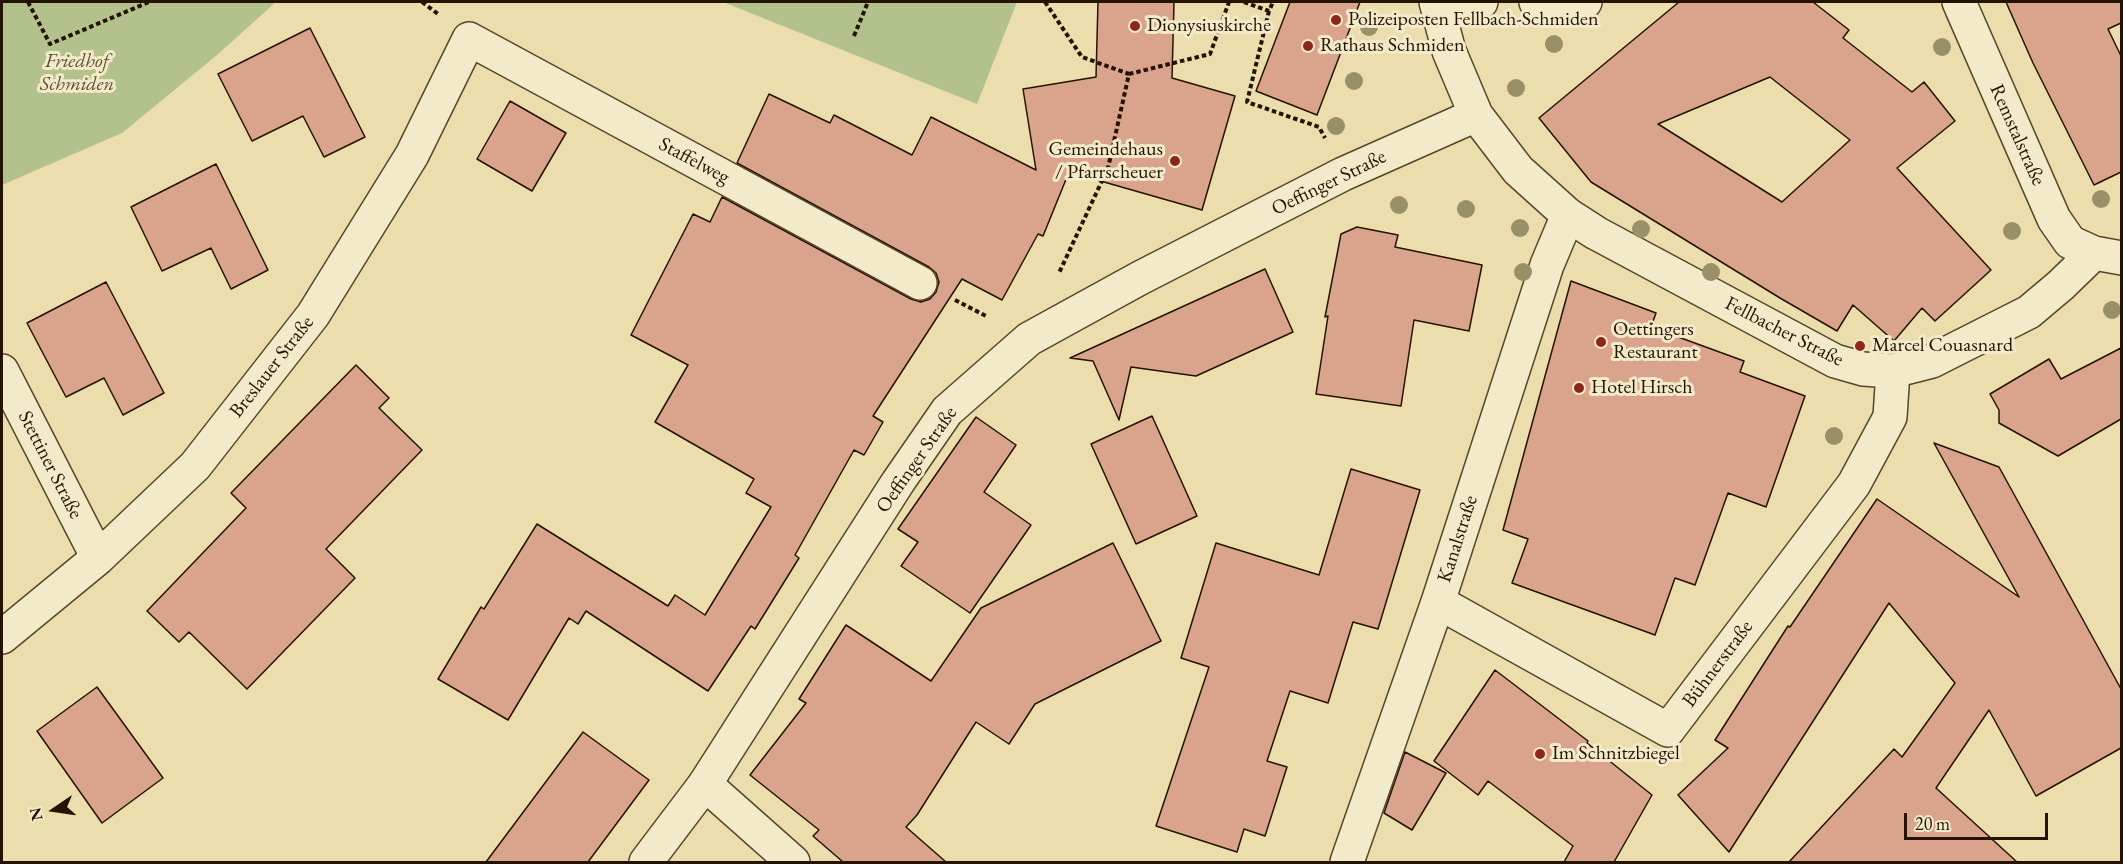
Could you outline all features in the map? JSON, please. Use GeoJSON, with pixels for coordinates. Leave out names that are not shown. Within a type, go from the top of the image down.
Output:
{"type":"FeatureCollection","features":[{"type":"Feature","properties":{"kind":"street"},"geometry":{"type":"LineString","coordinates":[[1438,7],[1481,2]]}},
{"type":"Feature","properties":{"kind":"street"},"geometry":{"type":"LineString","coordinates":[[1536,2],[1566,9],[1584,2]]}},
{"type":"Feature","properties":{"kind":"street","name":"Remstalstraße"},"geometry":{"type":"LineString","coordinates":[[1959,2],[2055,219],[2070,242],[2108,255]]}},
{"type":"Feature","properties":{"kind":"street","name":"Fellbacher Straße"},"geometry":{"type":"LineString","coordinates":[[1438,7],[1449,51],[1476,115],[1518,170],[1568,215],[1627,250],[1835,361],[1863,369],[1893,371],[1932,360],[2029,312],[2054,291],[2108,255]]}},
{"type":"Feature","properties":{"kind":"street","name":"Staffelweg"},"geometry":{"type":"LineString","coordinates":[[469,39],[920,283]]}},
{"type":"Feature","properties":{"kind":"street","name":"Breslauer Straße"},"geometry":{"type":"LineString","coordinates":[[2,637],[98,558],[195,466],[313,315],[411,155],[469,39]]}},
{"type":"Feature","properties":{"kind":"street","name":"Oeffinger Straße"},"geometry":{"type":"LineString","coordinates":[[646,862],[705,783],[898,482],[947,411],[1029,339],[1140,278],[1343,174],[1476,115]]}},
{"type":"Feature","properties":{"kind":"street","name":"Kanalstraße"},"geometry":{"type":"LineString","coordinates":[[1347,862],[1438,602],[1547,265],[1568,215]]}},
{"type":"Feature","properties":{"kind":"street","name":"Stettiner Straße"},"geometry":{"type":"LineString","coordinates":[[2,371],[98,558]]}},
{"type":"Feature","properties":{"kind":"street","name":"Bühnerstraße"},"geometry":{"type":"LineString","coordinates":[[1438,602],[1668,730],[1854,484],[1890,417],[1893,371]]}},
{"type":"Feature","properties":{"kind":"street"},"geometry":{"type":"LineString","coordinates":[[705,783],[793,862]]}},
{"type":"Feature","properties":{"kind":"path"},"geometry":{"type":"LineString","coordinates":[[28,2],[50,44],[148,2]]}},
{"type":"Feature","properties":{"kind":"path"},"geometry":{"type":"LineString","coordinates":[[854,36],[868,2]]}},
{"type":"Feature","properties":{"kind":"path"},"geometry":{"type":"LineString","coordinates":[[1045,2],[1082,57],[1129,74],[1210,54],[1229,2]]}},
{"type":"Feature","properties":{"kind":"path"},"geometry":{"type":"LineString","coordinates":[[1245,2],[1269,11]]}},
{"type":"Feature","properties":{"kind":"path"},"geometry":{"type":"LineString","coordinates":[[1273,2],[1247,102],[1319,127],[1343,174]]}},
{"type":"Feature","properties":{"kind":"path"},"geometry":{"type":"LineString","coordinates":[[1058,275],[1108,168],[1129,74]]}},
{"type":"Feature","properties":{"kind":"green space","name":"Friedhof Schmiden"},"geometry":{"type":"Polygon","coordinates":[[[2,2],[276,2],[217,55],[122,133],[2,185],[2,2]]]}},
{"type":"Feature","properties":{"kind":"green space"},"geometry":{"type":"Polygon","coordinates":[[[723,2],[1017,2],[977,104],[723,2]]]}},
{"type":"Feature","properties":{"kind":"building"},"geometry":{"type":"Polygon","coordinates":[[[1098,2],[1174,2],[1172,78],[1235,96],[1202,210],[1069,172],[1043,236],[1038,234],[1002,300],[962,279],[873,416],[883,422],[864,455],[854,450],[795,555],[799,558],[755,629],[751,626],[708,691],[586,611],[578,624],[569,618],[508,720],[438,679],[481,607],[484,609],[537,524],[668,606],[675,595],[705,615],[771,507],[746,493],[754,479],[655,422],[688,365],[631,335],[693,214],[710,222],[722,197],[911,299],[921,302],[930,299],[936,292],[939,282],[936,273],[929,267],[737,163],[769,94],[830,123],[834,115],[912,155],[931,117],[1036,170],[1023,89],[1096,77],[1098,2]]]}},
{"type":"Feature","properties":{"kind":"building","name":"Rathaus Schmiden"},"geometry":{"type":"Polygon","coordinates":[[[1290,2],[1360,2],[1317,115],[1256,91],[1290,2]]]}},
{"type":"Feature","properties":{"kind":"building"},"geometry":{"type":"Polygon","coordinates":[[[1679,2],[1813,2],[1849,30],[1843,38],[1912,92],[1924,82],[1955,121],[1897,168],[1991,270],[1935,321],[1922,308],[1894,341],[1853,305],[1837,331],[1591,182],[1539,118],[1679,2]],[[1770,77],[1658,124],[1782,202],[1850,140],[1770,77]]]}},
{"type":"Feature","properties":{"kind":"building"},"geometry":{"type":"Polygon","coordinates":[[[2006,2],[2121,2],[2121,23],[2108,29],[2121,56],[2121,172],[2094,185],[2033,63],[2006,2]]]}},
{"type":"Feature","properties":{"kind":"building"},"geometry":{"type":"Polygon","coordinates":[[[310,28],[365,137],[324,157],[303,116],[252,141],[218,74],[310,28]]]}},
{"type":"Feature","properties":{"kind":"building"},"geometry":{"type":"Polygon","coordinates":[[[510,101],[566,133],[532,191],[477,159],[510,101]]]}},
{"type":"Feature","properties":{"kind":"building"},"geometry":{"type":"Polygon","coordinates":[[[216,164],[268,270],[231,289],[211,248],[162,271],[131,207],[216,164]]]}},
{"type":"Feature","properties":{"kind":"building"},"geometry":{"type":"Polygon","coordinates":[[[1357,227],[1398,235],[1395,247],[1482,265],[1469,331],[1414,320],[1401,406],[1316,394],[1328,316],[1325,317],[1341,234],[1357,227]]]}},
{"type":"Feature","properties":{"kind":"building"},"geometry":{"type":"Polygon","coordinates":[[[1265,269],[1293,332],[1196,376],[1131,367],[1119,420],[1093,361],[1070,358],[1265,269]]]}},
{"type":"Feature","properties":{"kind":"building"},"geometry":{"type":"Polygon","coordinates":[[[1571,281],[1656,313],[1651,327],[1744,361],[1740,372],[1805,396],[1766,507],[1728,493],[1695,585],[1675,578],[1655,635],[1512,583],[1528,539],[1503,530],[1571,281]]]}},
{"type":"Feature","properties":{"kind":"building"},"geometry":{"type":"Polygon","coordinates":[[[106,282],[164,393],[123,415],[104,378],[66,397],[27,323],[106,282]]]}},
{"type":"Feature","properties":{"kind":"building"},"geometry":{"type":"Polygon","coordinates":[[[2121,348],[2121,419],[2058,456],[1999,423],[1999,410],[1990,394],[2049,359],[2061,379],[2121,348]]]}},
{"type":"Feature","properties":{"kind":"building"},"geometry":{"type":"Polygon","coordinates":[[[356,365],[389,398],[379,408],[422,450],[326,549],[355,578],[247,689],[189,632],[179,642],[147,611],[246,508],[231,493],[356,365]]]}},
{"type":"Feature","properties":{"kind":"building"},"geometry":{"type":"Polygon","coordinates":[[[1152,416],[1197,516],[1136,544],[1091,444],[1152,416]]]}},
{"type":"Feature","properties":{"kind":"building"},"geometry":{"type":"Polygon","coordinates":[[[976,417],[1016,445],[984,492],[1031,525],[970,613],[901,566],[918,542],[898,529],[976,417]]]}},
{"type":"Feature","properties":{"kind":"building"},"geometry":{"type":"Polygon","coordinates":[[[1934,443],[1999,467],[2121,689],[2121,748],[2036,796],[1989,710],[1936,788],[2017,862],[1789,862],[1894,749],[1902,757],[1955,683],[1889,603],[1729,852],[1678,795],[1728,748],[1715,740],[1788,626],[1790,627],[1877,499],[2019,597],[1934,443]]]}},
{"type":"Feature","properties":{"kind":"building"},"geometry":{"type":"Polygon","coordinates":[[[1351,469],[1420,490],[1378,629],[1353,622],[1328,703],[1290,691],[1267,761],[1287,767],[1265,836],[1244,829],[1237,852],[1156,826],[1209,667],[1181,658],[1216,543],[1319,575],[1351,469]]]}},
{"type":"Feature","properties":{"kind":"building"},"geometry":{"type":"Polygon","coordinates":[[[1113,543],[1161,641],[1035,704],[1009,744],[976,722],[917,815],[906,827],[946,862],[843,862],[813,836],[819,830],[750,775],[806,703],[799,699],[846,625],[931,681],[981,608],[1113,543]]]}},
{"type":"Feature","properties":{"kind":"building"},"geometry":{"type":"Polygon","coordinates":[[[1495,670],[1588,741],[1587,743],[1652,795],[1614,862],[1564,862],[1573,846],[1488,781],[1478,795],[1434,761],[1495,670]]]}},
{"type":"Feature","properties":{"kind":"building"},"geometry":{"type":"Polygon","coordinates":[[[97,687],[163,778],[102,823],[37,731],[97,687]]]}},
{"type":"Feature","properties":{"kind":"building"},"geometry":{"type":"Polygon","coordinates":[[[583,732],[649,780],[588,862],[486,862],[583,732]]]}},
{"type":"Feature","properties":{"kind":"building"},"geometry":{"type":"Polygon","coordinates":[[[1405,752],[1446,773],[1412,830],[1384,813],[1405,752]]]}},
{"type":"Feature","properties":{"kind":"place","name":"Polizeiposten Fellbach-Schmiden"},"geometry":{"type":"Point","coordinates":[1336,20]}},
{"type":"Feature","properties":{"kind":"place","name":"Dionysiuskirche"},"geometry":{"type":"Point","coordinates":[1135,26]}},
{"type":"Feature","properties":{"kind":"place","name":"Rathaus Schmiden"},"geometry":{"type":"Point","coordinates":[1308,46]}},
{"type":"Feature","properties":{"kind":"place","name":"Gemeindehaus / Pfarrscheuer"},"geometry":{"type":"Point","coordinates":[1175,161]}},
{"type":"Feature","properties":{"kind":"place","name":"Oettingers Restaurant"},"geometry":{"type":"Point","coordinates":[1601,342]}},
{"type":"Feature","properties":{"kind":"place","name":"Marcel Couasnard"},"geometry":{"type":"Point","coordinates":[1860,346]}},
{"type":"Feature","properties":{"kind":"place","name":"Hotel Hirsch"},"geometry":{"type":"Point","coordinates":[1579,388]}},
{"type":"Feature","properties":{"kind":"place","name":"Im Schnitzbiegel"},"geometry":{"type":"Point","coordinates":[1540,754]}}]}
